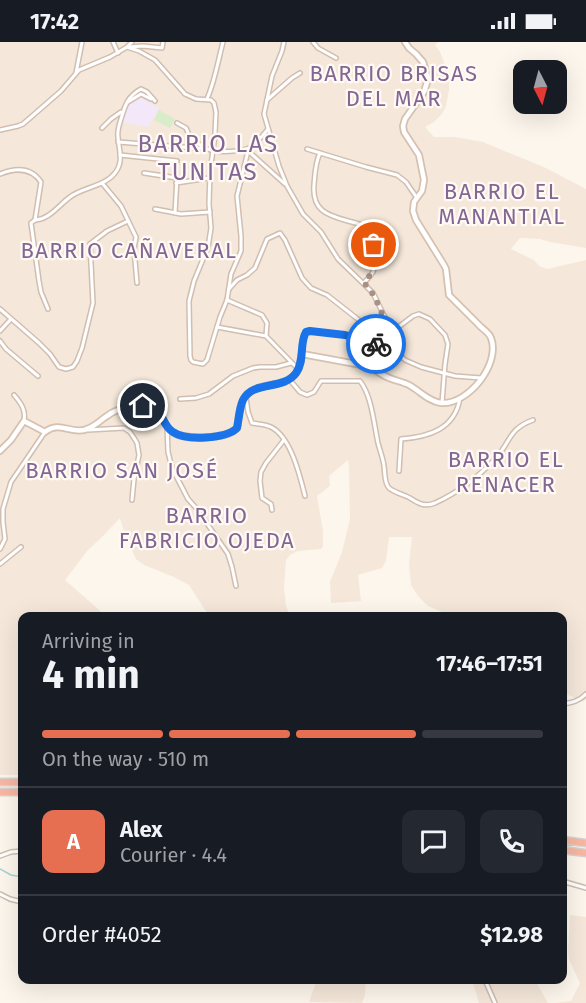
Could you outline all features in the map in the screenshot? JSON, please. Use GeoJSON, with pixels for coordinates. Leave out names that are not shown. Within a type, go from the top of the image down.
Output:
{"type":"FeatureCollection","features":[{"type":"Feature","properties":{"kind":"highway"},"geometry":{"type":"LineString","coordinates":[[0,782],[18,782]]}},
{"type":"Feature","properties":{"kind":"highway"},"geometry":{"type":"LineString","coordinates":[[0,792],[18,792]]}},
{"type":"Feature","properties":{"kind":"highway"},"geometry":{"type":"LineString","coordinates":[[567,841],[586,843]]}},
{"type":"Feature","properties":{"kind":"highway"},"geometry":{"type":"LineString","coordinates":[[567,851],[586,853]]}},
{"type":"Feature","properties":{"kind":"street"},"geometry":{"type":"LineString","coordinates":[[76,73],[82,42]]}},
{"type":"Feature","properties":{"kind":"street"},"geometry":{"type":"LineString","coordinates":[[113,42],[118,53]]}},
{"type":"Feature","properties":{"kind":"street"},"geometry":{"type":"LineString","coordinates":[[0,130],[23,123],[61,91],[76,73],[118,53],[132,42]]}},
{"type":"Feature","properties":{"kind":"street"},"geometry":{"type":"LineString","coordinates":[[127,47],[162,48],[163,42]]}},
{"type":"Feature","properties":{"kind":"street"},"geometry":{"type":"LineString","coordinates":[[207,99],[214,84],[217,61],[223,42]]}},
{"type":"Feature","properties":{"kind":"street"},"geometry":{"type":"LineString","coordinates":[[284,42],[272,76],[264,114],[279,166],[287,186],[306,218],[321,232],[334,255],[373,293],[392,332],[400,355]]}},
{"type":"Feature","properties":{"kind":"street"},"geometry":{"type":"LineString","coordinates":[[313,42],[318,48],[336,58]]}},
{"type":"Feature","properties":{"kind":"street"},"geometry":{"type":"LineString","coordinates":[[302,354],[372,368],[384,376],[410,386],[433,401],[442,403],[460,398],[483,378],[488,370],[492,349],[491,337],[448,295],[444,265],[414,213],[413,207],[424,184],[422,165],[403,126],[405,119],[424,92],[428,75],[423,62],[405,42]]}},
{"type":"Feature","properties":{"kind":"street"},"geometry":{"type":"LineString","coordinates":[[127,47],[155,60],[185,94],[196,99],[212,100],[216,112],[209,178],[211,228],[208,247],[192,288],[189,308],[191,360],[193,362],[202,364],[207,360],[227,300],[231,274],[241,251],[237,196],[247,150],[268,129]]}},
{"type":"Feature","properties":{"kind":"street"},"geometry":{"type":"LineString","coordinates":[[267,100],[292,78],[300,74]]}},
{"type":"Feature","properties":{"kind":"street"},"geometry":{"type":"LineString","coordinates":[[35,220],[45,218],[75,194],[102,183],[115,173],[120,162],[117,135],[124,107],[128,99],[141,89],[155,101],[141,94],[124,107],[102,129]]}},
{"type":"Feature","properties":{"kind":"street"},"geometry":{"type":"LineString","coordinates":[[177,123],[186,128],[190,137],[213,152],[247,150],[287,186]]}},
{"type":"Feature","properties":{"kind":"street"},"geometry":{"type":"LineString","coordinates":[[118,141],[204,148]]}},
{"type":"Feature","properties":{"kind":"street"},"geometry":{"type":"LineString","coordinates":[[307,149],[397,175],[406,182],[417,198]]}},
{"type":"Feature","properties":{"kind":"street"},"geometry":{"type":"LineString","coordinates":[[320,153],[316,166],[314,189],[316,203],[326,213],[360,224],[369,233],[374,245],[373,272],[364,283]]}},
{"type":"Feature","properties":{"kind":"street"},"geometry":{"type":"LineString","coordinates":[[120,155],[177,161]]}},
{"type":"Feature","properties":{"kind":"street"},"geometry":{"type":"LineString","coordinates":[[0,174],[19,170],[35,175],[42,185],[35,220],[32,223],[41,292],[48,309]]}},
{"type":"Feature","properties":{"kind":"street"},"geometry":{"type":"LineString","coordinates":[[144,174],[177,178],[175,213]]}},
{"type":"Feature","properties":{"kind":"street"},"geometry":{"type":"LineString","coordinates":[[176,183],[209,178]]}},
{"type":"Feature","properties":{"kind":"street"},"geometry":{"type":"LineString","coordinates":[[102,183],[113,196],[136,237],[134,249],[137,283]]}},
{"type":"Feature","properties":{"kind":"street"},"geometry":{"type":"LineString","coordinates":[[155,209],[189,214],[210,212]]}},
{"type":"Feature","properties":{"kind":"street"},"geometry":{"type":"LineString","coordinates":[[0,309],[39,343],[59,367],[66,369],[73,367],[82,348],[93,303],[90,244],[107,231],[128,221]]}},
{"type":"Feature","properties":{"kind":"street"},"geometry":{"type":"LineString","coordinates":[[229,290],[237,280],[247,275],[255,267],[267,239],[280,233],[302,278],[311,288],[327,295],[364,324],[386,320]]}},
{"type":"Feature","properties":{"kind":"street"},"geometry":{"type":"LineString","coordinates":[[227,300],[262,315],[267,323],[266,336]]}},
{"type":"Feature","properties":{"kind":"street"},"geometry":{"type":"LineString","coordinates":[[392,332],[419,314],[430,319],[440,328],[448,342],[442,403]]}},
{"type":"Feature","properties":{"kind":"street"},"geometry":{"type":"LineString","coordinates":[[0,331],[11,319]]}},
{"type":"Feature","properties":{"kind":"street"},"geometry":{"type":"LineString","coordinates":[[217,327],[266,336],[298,369]]}},
{"type":"Feature","properties":{"kind":"street"},"geometry":{"type":"LineString","coordinates":[[86,430],[119,408],[137,405],[158,409],[172,431],[187,437],[211,437],[231,433],[237,428],[242,403],[246,396],[256,389],[281,384],[298,369],[304,333],[310,331],[345,335],[381,346],[421,367],[465,377],[483,378]]}},
{"type":"Feature","properties":{"kind":"street"},"geometry":{"type":"LineString","coordinates":[[0,341],[6,349],[38,376]]}},
{"type":"Feature","properties":{"kind":"street"},"geometry":{"type":"LineString","coordinates":[[180,399],[209,394],[233,376],[253,368],[276,367],[291,363]]}},
{"type":"Feature","properties":{"kind":"street"},"geometry":{"type":"LineString","coordinates":[[289,379],[300,392],[307,395],[314,392],[321,381],[360,381],[369,400],[386,484],[421,505],[435,503],[462,488],[497,457],[519,427],[533,420]]}},
{"type":"Feature","properties":{"kind":"street"},"geometry":{"type":"LineString","coordinates":[[0,451],[24,421],[21,403],[14,395]]}},
{"type":"Feature","properties":{"kind":"street"},"geometry":{"type":"LineString","coordinates":[[246,396],[252,423],[271,427],[284,440],[294,459],[305,496]]}},
{"type":"Feature","properties":{"kind":"street"},"geometry":{"type":"LineString","coordinates":[[399,471],[401,439],[439,431],[457,412],[460,398]]}},
{"type":"Feature","properties":{"kind":"street"},"geometry":{"type":"LineString","coordinates":[[24,421],[45,432]]}},
{"type":"Feature","properties":{"kind":"street"},"geometry":{"type":"LineString","coordinates":[[167,425],[168,452],[172,468],[188,499],[228,554],[236,586]]}},
{"type":"Feature","properties":{"kind":"street"},"geometry":{"type":"LineString","coordinates":[[0,549],[5,539],[3,508],[10,482],[50,428],[71,430],[124,428],[130,432],[139,449],[132,500]]}},
{"type":"Feature","properties":{"kind":"street"},"geometry":{"type":"LineString","coordinates":[[272,510],[271,504],[262,498],[260,475],[266,463],[284,440]]}},
{"type":"Feature","properties":{"kind":"street"},"geometry":{"type":"LineString","coordinates":[[0,564],[21,547]]}},
{"type":"Feature","properties":{"kind":"street"},"geometry":{"type":"LineString","coordinates":[[567,704],[581,699],[586,694]]}},
{"type":"Feature","properties":{"kind":"street"},"geometry":{"type":"LineString","coordinates":[[0,856],[18,851]]}},
{"type":"Feature","properties":{"kind":"street"},"geometry":{"type":"LineString","coordinates":[[567,882],[586,888]]}},
{"type":"Feature","properties":{"kind":"street"},"geometry":{"type":"LineString","coordinates":[[0,894],[18,901]]}},
{"type":"Feature","properties":{"kind":"street"},"geometry":{"type":"LineString","coordinates":[[487,984],[495,1003]]}},
{"type":"Feature","properties":{"kind":"shaded area"},"geometry":{"type":"Polygon","coordinates":[[[0,42],[438,42],[435,45],[447,70],[449,90],[442,114],[425,127],[434,137],[455,137],[483,142],[546,168],[586,189],[586,248],[540,239],[520,238],[511,249],[547,269],[586,260],[586,699],[583,702],[567,694],[567,612],[442,612],[428,606],[411,585],[409,564],[412,537],[389,537],[386,561],[382,568],[358,575],[361,601],[331,603],[330,582],[342,552],[350,519],[348,460],[329,476],[330,486],[317,496],[323,546],[321,549],[298,551],[286,560],[284,588],[288,612],[206,612],[189,585],[144,565],[136,559],[120,518],[88,550],[65,580],[101,612],[18,612],[18,775],[0,775],[0,42]]]}},
{"type":"Feature","properties":{"kind":"shaded area"},"geometry":{"type":"Polygon","coordinates":[[[141,97],[159,108],[148,127],[122,122],[127,104],[141,97]]]}},
{"type":"Feature","properties":{"kind":"shaded area"},"geometry":{"type":"Polygon","coordinates":[[[570,915],[586,917],[586,1003],[555,1003],[571,1001],[580,983],[569,959],[570,915]]]}},
{"type":"Feature","properties":{"kind":"shaded area"},"geometry":{"type":"Polygon","coordinates":[[[316,984],[366,984],[362,1003],[309,1002],[316,984]]]}},
{"type":"Feature","properties":{"kind":"shaded area"},"geometry":{"type":"Polygon","coordinates":[[[473,984],[537,984],[548,1003],[479,1003],[473,984]]]}},
{"type":"Feature","properties":{"kind":"green space"},"geometry":{"type":"Polygon","coordinates":[[[159,110],[175,119],[170,128],[154,120],[159,110]]]}},
{"type":"Feature","properties":{"kind":"waterway"},"geometry":{"type":"LineString","coordinates":[[567,846],[579,845]]}},
{"type":"Feature","properties":{"kind":"waterway"},"geometry":{"type":"LineString","coordinates":[[0,869],[18,876]]}},
{"type":"Feature","properties":{"kind":"way so far"},"geometry":{"type":"LineString","coordinates":[[374,245],[373,272],[364,283],[373,293],[395,338],[400,355],[376,344]]}},
{"type":"Feature","properties":{"kind":"district","name":"BARRIO BRISAS DEL MAR"},"geometry":{"type":"Point","coordinates":[394,86]}},
{"type":"Feature","properties":{"kind":"district","name":"BARRIO LAS TUNITAS"},"geometry":{"type":"Point","coordinates":[208,158]}},
{"type":"Feature","properties":{"kind":"district","name":"BARRIO EL MANANTIAL"},"geometry":{"type":"Point","coordinates":[502,204]}},
{"type":"Feature","properties":{"kind":"district","name":"BARRIO CAÑAVERAL"},"geometry":{"type":"Point","coordinates":[129,250]}},
{"type":"Feature","properties":{"kind":"district","name":"BARRIO SAN JOSÉ"},"geometry":{"type":"Point","coordinates":[122,470]}},
{"type":"Feature","properties":{"kind":"district","name":"BARRIO EL RENACER"},"geometry":{"type":"Point","coordinates":[506,472]}},
{"type":"Feature","properties":{"kind":"district","name":"BARRIO FABRICIO OJEDA"},"geometry":{"type":"Point","coordinates":[207,528]}},
{"type":"Feature","properties":{"kind":"route"},"geometry":{"type":"LineString","coordinates":[[143,406],[158,409],[172,431],[180,435],[211,437],[231,433],[237,428],[242,403],[246,396],[256,389],[281,384],[297,372],[304,333],[310,331],[339,333],[376,344]]}}]}
